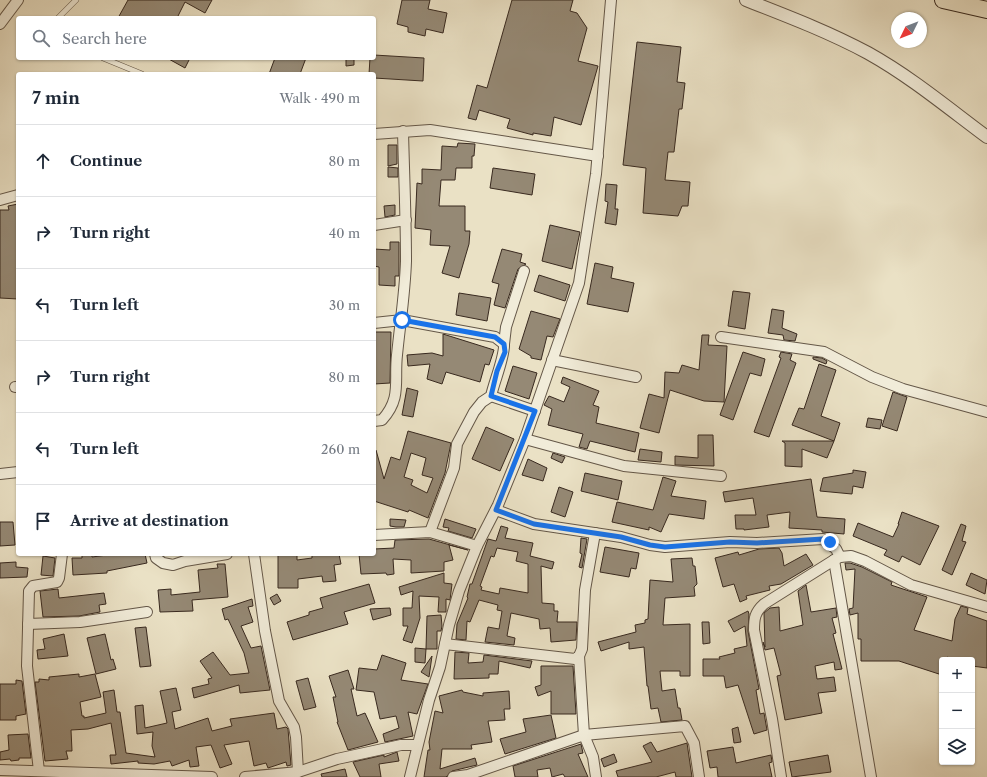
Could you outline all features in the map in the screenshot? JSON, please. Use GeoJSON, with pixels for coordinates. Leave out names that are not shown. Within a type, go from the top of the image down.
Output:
{"type":"FeatureCollection","features":[{"type":"Feature","properties":{"kind":"highway"},"geometry":{"type":"LineString","coordinates":[[943,0],[987,10]]}},
{"type":"Feature","properties":{"kind":"street"},"geometry":{"type":"LineString","coordinates":[[0,24],[18,0]]}},
{"type":"Feature","properties":{"kind":"street"},"geometry":{"type":"LineString","coordinates":[[410,777],[417,745],[459,591],[476,546],[496,510],[525,440],[580,283],[598,156],[611,0]]}},
{"type":"Feature","properties":{"kind":"street"},"geometry":{"type":"LineString","coordinates":[[746,0],[790,17],[868,54],[928,92],[987,137]]}},
{"type":"Feature","properties":{"kind":"street"},"geometry":{"type":"LineString","coordinates":[[376,134],[430,130],[598,156]]}},
{"type":"Feature","properties":{"kind":"street"},"geometry":{"type":"LineString","coordinates":[[376,421],[382,420],[389,412],[395,401],[396,356],[402,320],[406,262],[403,131]]}},
{"type":"Feature","properties":{"kind":"street"},"geometry":{"type":"LineString","coordinates":[[0,200],[16,196]]}},
{"type":"Feature","properties":{"kind":"street"},"geometry":{"type":"LineString","coordinates":[[376,225],[406,220]]}},
{"type":"Feature","properties":{"kind":"street"},"geometry":{"type":"LineString","coordinates":[[430,532],[454,468],[457,444],[474,412],[482,402],[491,396],[497,371],[505,352],[504,344],[506,327],[524,271]]}},
{"type":"Feature","properties":{"kind":"street"},"geometry":{"type":"LineString","coordinates":[[376,323],[402,320],[495,337],[504,344]]}},
{"type":"Feature","properties":{"kind":"street"},"geometry":{"type":"LineString","coordinates":[[721,337],[824,352],[872,377],[902,389],[987,412]]}},
{"type":"Feature","properties":{"kind":"street"},"geometry":{"type":"LineString","coordinates":[[552,360],[636,377]]}},
{"type":"Feature","properties":{"kind":"street"},"geometry":{"type":"LineString","coordinates":[[491,396],[535,411]]}},
{"type":"Feature","properties":{"kind":"street"},"geometry":{"type":"LineString","coordinates":[[525,440],[624,466],[721,476]]}},
{"type":"Feature","properties":{"kind":"street"},"geometry":{"type":"LineString","coordinates":[[0,474],[16,472]]}},
{"type":"Feature","properties":{"kind":"street"},"geometry":{"type":"LineString","coordinates":[[496,510],[534,524],[596,533],[665,547],[730,542],[757,543],[823,539],[836,549],[871,777]]}},
{"type":"Feature","properties":{"kind":"street"},"geometry":{"type":"LineString","coordinates":[[376,535],[430,532],[476,546]]}},
{"type":"Feature","properties":{"kind":"street"},"geometry":{"type":"LineString","coordinates":[[596,533],[585,590],[582,649],[579,656],[584,735],[593,757],[596,777]]}},
{"type":"Feature","properties":{"kind":"street"},"geometry":{"type":"LineString","coordinates":[[39,771],[27,666],[29,591],[33,586],[57,582],[59,578],[62,556]]}},
{"type":"Feature","properties":{"kind":"street"},"geometry":{"type":"LineString","coordinates":[[156,556],[163,563],[173,565],[184,561],[215,556]]}},
{"type":"Feature","properties":{"kind":"street"},"geometry":{"type":"LineString","coordinates":[[254,556],[265,631],[280,701],[294,727],[298,772]]}},
{"type":"Feature","properties":{"kind":"street"},"geometry":{"type":"LineString","coordinates":[[781,777],[772,719],[754,630],[754,617],[764,604],[837,559],[851,556],[865,561],[911,585],[987,607]]}},
{"type":"Feature","properties":{"kind":"street"},"geometry":{"type":"LineString","coordinates":[[28,624],[80,622],[147,612]]}},
{"type":"Feature","properties":{"kind":"street"},"geometry":{"type":"LineString","coordinates":[[445,644],[575,659],[579,656]]}},
{"type":"Feature","properties":{"kind":"street"},"geometry":{"type":"LineString","coordinates":[[453,777],[468,775],[584,735],[684,726],[694,742],[699,777]]}},
{"type":"Feature","properties":{"kind":"street"},"geometry":{"type":"LineString","coordinates":[[245,777],[269,776],[298,772],[337,759],[401,745],[417,745]]}},
{"type":"Feature","properties":{"kind":"street"},"geometry":{"type":"LineString","coordinates":[[0,770],[141,776],[212,777]]}},
{"type":"Feature","properties":{"kind":"lane"},"geometry":{"type":"LineString","coordinates":[[60,16],[76,0]]}},
{"type":"Feature","properties":{"kind":"lane"},"geometry":{"type":"LineString","coordinates":[[108,60],[137,72]]}},
{"type":"Feature","properties":{"kind":"building"},"geometry":{"type":"Polygon","coordinates":[[[128,0],[212,0],[205,13],[185,2],[178,16],[119,16],[128,0]]]}},
{"type":"Feature","properties":{"kind":"building"},"geometry":{"type":"Polygon","coordinates":[[[402,0],[430,0],[428,9],[447,13],[443,33],[426,29],[425,36],[408,32],[408,27],[397,24],[402,0]]]}},
{"type":"Feature","properties":{"kind":"building"},"geometry":{"type":"Polygon","coordinates":[[[512,0],[573,0],[570,11],[577,13],[587,28],[578,61],[598,66],[581,125],[554,117],[551,136],[533,133],[533,135],[507,128],[510,119],[479,110],[476,120],[468,118],[477,85],[487,88],[512,0]]]}},
{"type":"Feature","properties":{"kind":"building"},"geometry":{"type":"Polygon","coordinates":[[[637,42],[681,47],[677,82],[685,83],[682,109],[679,109],[674,152],[668,152],[665,180],[690,182],[688,206],[682,206],[678,216],[643,213],[646,168],[623,165],[637,42]]]}},
{"type":"Feature","properties":{"kind":"building"},"geometry":{"type":"Polygon","coordinates":[[[376,55],[424,58],[423,81],[376,78],[376,72],[369,72],[370,60],[376,60],[376,55]]]}},
{"type":"Feature","properties":{"kind":"building"},"geometry":{"type":"Polygon","coordinates":[[[171,60],[189,60],[185,68],[171,60]]]}},
{"type":"Feature","properties":{"kind":"building"},"geometry":{"type":"Polygon","coordinates":[[[274,60],[305,60],[301,72],[270,72],[274,60]]]}},
{"type":"Feature","properties":{"kind":"building"},"geometry":{"type":"Polygon","coordinates":[[[346,60],[354,60],[354,65],[346,66],[346,60]]]}},
{"type":"Feature","properties":{"kind":"building"},"geometry":{"type":"Polygon","coordinates":[[[458,143],[475,144],[474,156],[472,156],[472,168],[456,168],[455,180],[441,180],[439,206],[465,206],[465,231],[470,231],[469,244],[459,278],[442,273],[450,246],[430,245],[431,230],[415,228],[417,183],[422,184],[422,169],[441,170],[442,146],[457,147],[458,143]]]}},
{"type":"Feature","properties":{"kind":"building"},"geometry":{"type":"Polygon","coordinates":[[[388,145],[397,145],[397,164],[388,166],[388,145]]]}},
{"type":"Feature","properties":{"kind":"building"},"geometry":{"type":"Polygon","coordinates":[[[388,167],[398,168],[398,177],[388,177],[388,167]]]}},
{"type":"Feature","properties":{"kind":"building"},"geometry":{"type":"Polygon","coordinates":[[[493,168],[535,174],[532,195],[490,188],[493,168]]]}},
{"type":"Feature","properties":{"kind":"building"},"geometry":{"type":"Polygon","coordinates":[[[606,184],[617,185],[615,209],[618,209],[616,225],[605,223],[608,202],[605,201],[606,184]]]}},
{"type":"Feature","properties":{"kind":"building"},"geometry":{"type":"Polygon","coordinates":[[[16,204],[16,299],[0,298],[0,210],[9,210],[8,206],[16,204]]]}},
{"type":"Feature","properties":{"kind":"building"},"geometry":{"type":"Polygon","coordinates":[[[395,205],[395,215],[385,217],[384,206],[395,205]]]}},
{"type":"Feature","properties":{"kind":"building"},"geometry":{"type":"Polygon","coordinates":[[[550,225],[580,232],[572,269],[542,261],[550,225]]]}},
{"type":"Feature","properties":{"kind":"building"},"geometry":{"type":"Polygon","coordinates":[[[390,242],[399,242],[399,276],[395,276],[395,286],[379,285],[379,267],[376,266],[376,249],[390,250],[390,242]]]}},
{"type":"Feature","properties":{"kind":"building"},"geometry":{"type":"Polygon","coordinates":[[[502,249],[522,254],[520,262],[526,264],[518,269],[505,308],[494,305],[499,284],[492,282],[502,249]]]}},
{"type":"Feature","properties":{"kind":"building"},"geometry":{"type":"Polygon","coordinates":[[[595,263],[613,267],[611,278],[634,283],[628,312],[587,304],[595,263]]]}},
{"type":"Feature","properties":{"kind":"building"},"geometry":{"type":"Polygon","coordinates":[[[539,275],[570,285],[565,301],[534,291],[539,275]]]}},
{"type":"Feature","properties":{"kind":"building"},"geometry":{"type":"Polygon","coordinates":[[[733,291],[750,293],[745,329],[728,326],[733,291]]]}},
{"type":"Feature","properties":{"kind":"building"},"geometry":{"type":"Polygon","coordinates":[[[459,293],[491,298],[487,321],[456,315],[459,293]]]}},
{"type":"Feature","properties":{"kind":"building"},"geometry":{"type":"Polygon","coordinates":[[[772,309],[784,311],[782,328],[797,334],[795,341],[784,340],[783,335],[768,333],[772,309]]]}},
{"type":"Feature","properties":{"kind":"building"},"geometry":{"type":"Polygon","coordinates":[[[531,311],[560,319],[553,337],[547,336],[541,360],[531,358],[531,356],[519,349],[531,311]]]}},
{"type":"Feature","properties":{"kind":"building"},"geometry":{"type":"Polygon","coordinates":[[[376,332],[391,332],[390,383],[376,384],[376,332]]]}},
{"type":"Feature","properties":{"kind":"building"},"geometry":{"type":"Polygon","coordinates":[[[443,334],[494,350],[489,365],[485,364],[480,382],[446,372],[442,384],[427,379],[430,364],[408,366],[407,355],[432,353],[443,356],[443,334]]]}},
{"type":"Feature","properties":{"kind":"building"},"geometry":{"type":"Polygon","coordinates":[[[702,335],[709,335],[708,345],[727,346],[724,402],[704,401],[670,390],[659,433],[640,428],[649,394],[664,398],[665,372],[679,373],[682,365],[699,370],[702,335]]]}},
{"type":"Feature","properties":{"kind":"building"},"geometry":{"type":"Polygon","coordinates":[[[743,352],[765,359],[761,376],[750,373],[733,420],[720,415],[743,352]]]}},
{"type":"Feature","properties":{"kind":"building"},"geometry":{"type":"Polygon","coordinates":[[[781,352],[792,354],[790,360],[796,363],[769,437],[754,432],[781,358],[779,357],[781,352]]]}},
{"type":"Feature","properties":{"kind":"building"},"geometry":{"type":"Polygon","coordinates":[[[813,357],[822,358],[827,361],[826,364],[813,359],[813,357]]]}},
{"type":"Feature","properties":{"kind":"building"},"geometry":{"type":"Polygon","coordinates":[[[819,364],[836,370],[821,416],[840,423],[834,441],[792,425],[799,408],[804,409],[819,364]]]}},
{"type":"Feature","properties":{"kind":"building"},"geometry":{"type":"Polygon","coordinates":[[[513,366],[537,373],[529,399],[505,391],[513,366]]]}},
{"type":"Feature","properties":{"kind":"building"},"geometry":{"type":"Polygon","coordinates":[[[563,377],[599,391],[593,405],[599,407],[596,423],[639,433],[635,452],[590,441],[587,449],[579,447],[583,434],[548,425],[552,409],[544,405],[549,396],[564,402],[570,387],[561,383],[563,377]]]}},
{"type":"Feature","properties":{"kind":"building"},"geometry":{"type":"Polygon","coordinates":[[[407,388],[418,391],[413,417],[402,415],[407,388]]]}},
{"type":"Feature","properties":{"kind":"building"},"geometry":{"type":"Polygon","coordinates":[[[893,392],[907,397],[897,431],[882,426],[893,392]]]}},
{"type":"Feature","properties":{"kind":"building"},"geometry":{"type":"Polygon","coordinates":[[[868,418],[882,420],[880,429],[866,427],[868,418]]]}},
{"type":"Feature","properties":{"kind":"building"},"geometry":{"type":"Polygon","coordinates":[[[486,427],[514,439],[500,471],[472,459],[486,427]]]}},
{"type":"Feature","properties":{"kind":"building"},"geometry":{"type":"Polygon","coordinates":[[[408,431],[451,443],[445,473],[428,518],[409,510],[408,512],[376,502],[376,450],[384,479],[391,457],[400,460],[408,431]],[[411,453],[404,477],[413,480],[411,485],[427,493],[433,478],[422,475],[426,458],[411,453]]]}},
{"type":"Feature","properties":{"kind":"building"},"geometry":{"type":"Polygon","coordinates":[[[698,435],[713,435],[714,466],[675,465],[675,456],[698,458],[698,435]]]}},
{"type":"Feature","properties":{"kind":"building"},"geometry":{"type":"Polygon","coordinates":[[[782,441],[834,441],[827,458],[802,449],[802,467],[785,466],[785,443],[782,441]]]}},
{"type":"Feature","properties":{"kind":"building"},"geometry":{"type":"Polygon","coordinates":[[[640,449],[662,452],[661,462],[638,460],[640,449]]]}},
{"type":"Feature","properties":{"kind":"building"},"geometry":{"type":"Polygon","coordinates":[[[553,453],[565,457],[562,463],[551,458],[553,453]]]}},
{"type":"Feature","properties":{"kind":"building"},"geometry":{"type":"Polygon","coordinates":[[[528,459],[547,468],[543,481],[522,475],[528,459]]]}},
{"type":"Feature","properties":{"kind":"building"},"geometry":{"type":"Polygon","coordinates":[[[853,470],[866,472],[863,488],[853,486],[852,494],[820,491],[823,478],[853,473],[853,470]]]}},
{"type":"Feature","properties":{"kind":"building"},"geometry":{"type":"Polygon","coordinates":[[[585,473],[622,481],[618,500],[581,491],[585,473]]]}},
{"type":"Feature","properties":{"kind":"building"},"geometry":{"type":"Polygon","coordinates":[[[663,477],[676,481],[671,496],[706,501],[704,519],[669,514],[661,532],[649,527],[649,530],[612,522],[617,502],[653,510],[663,477]]]}},
{"type":"Feature","properties":{"kind":"building"},"geometry":{"type":"Polygon","coordinates":[[[811,479],[817,517],[845,519],[844,534],[822,532],[822,530],[789,528],[790,512],[767,515],[769,527],[744,530],[736,529],[735,515],[756,515],[753,498],[725,502],[723,492],[811,479]]]}},
{"type":"Feature","properties":{"kind":"building"},"geometry":{"type":"Polygon","coordinates":[[[559,487],[573,492],[565,517],[551,512],[559,487]]]}},
{"type":"Feature","properties":{"kind":"building"},"geometry":{"type":"Polygon","coordinates":[[[902,512],[939,526],[920,565],[902,556],[899,562],[884,555],[887,550],[853,536],[858,523],[893,537],[899,524],[902,512]]]}},
{"type":"Feature","properties":{"kind":"building"},"geometry":{"type":"Polygon","coordinates":[[[390,519],[406,520],[404,527],[390,526],[390,519]]]}},
{"type":"Feature","properties":{"kind":"building"},"geometry":{"type":"Polygon","coordinates":[[[445,519],[476,529],[472,538],[448,531],[449,528],[443,527],[445,519]]]}},
{"type":"Feature","properties":{"kind":"building"},"geometry":{"type":"Polygon","coordinates":[[[0,522],[13,522],[15,545],[0,546],[0,522]]]}},
{"type":"Feature","properties":{"kind":"building"},"geometry":{"type":"Polygon","coordinates":[[[961,524],[966,526],[962,541],[966,542],[952,575],[942,570],[961,524]]]}},
{"type":"Feature","properties":{"kind":"building"},"geometry":{"type":"Polygon","coordinates":[[[501,526],[508,528],[505,538],[533,543],[530,556],[554,562],[552,569],[541,566],[542,603],[554,604],[554,611],[558,611],[557,622],[577,622],[576,640],[551,642],[550,628],[540,629],[539,619],[511,613],[507,636],[515,638],[514,645],[485,642],[488,627],[499,629],[502,611],[497,610],[498,605],[479,600],[470,622],[467,621],[466,640],[456,639],[457,624],[468,598],[470,584],[472,584],[488,539],[496,541],[501,526]],[[497,548],[494,557],[491,556],[480,586],[482,587],[481,590],[499,594],[500,588],[528,593],[528,564],[516,561],[518,552],[497,548]]]}},
{"type":"Feature","properties":{"kind":"building"},"geometry":{"type":"Polygon","coordinates":[[[581,538],[587,539],[582,568],[579,567],[582,554],[580,553],[581,538]]]}},
{"type":"Feature","properties":{"kind":"building"},"geometry":{"type":"Polygon","coordinates":[[[429,539],[468,550],[449,545],[453,560],[444,562],[444,571],[411,573],[411,560],[393,559],[394,574],[361,574],[359,556],[376,556],[376,549],[394,548],[395,540],[429,539]]]}},
{"type":"Feature","properties":{"kind":"building"},"geometry":{"type":"Polygon","coordinates":[[[605,547],[639,553],[636,569],[631,568],[629,577],[600,572],[605,547]]]}},
{"type":"Feature","properties":{"kind":"building"},"geometry":{"type":"Polygon","coordinates":[[[779,548],[782,553],[784,566],[806,554],[813,565],[781,584],[769,586],[770,590],[746,596],[747,599],[740,602],[734,584],[723,587],[715,558],[738,552],[739,555],[759,549],[779,548]]]}},
{"type":"Feature","properties":{"kind":"building"},"geometry":{"type":"Polygon","coordinates":[[[43,556],[55,558],[53,576],[41,575],[43,556]]]}},
{"type":"Feature","properties":{"kind":"building"},"geometry":{"type":"Polygon","coordinates":[[[82,556],[145,556],[147,563],[107,571],[107,573],[73,575],[72,558],[82,558],[82,556]]]}},
{"type":"Feature","properties":{"kind":"building"},"geometry":{"type":"Polygon","coordinates":[[[278,556],[297,556],[297,560],[312,558],[312,556],[339,556],[341,564],[334,565],[336,581],[323,582],[322,576],[298,579],[298,588],[278,588],[278,556]]]}},
{"type":"Feature","properties":{"kind":"building"},"geometry":{"type":"Polygon","coordinates":[[[692,558],[693,566],[695,566],[697,584],[694,587],[695,596],[665,598],[663,625],[690,624],[690,676],[680,676],[680,671],[660,671],[662,691],[675,689],[678,708],[680,708],[682,720],[661,722],[658,708],[651,709],[647,686],[644,647],[629,649],[629,642],[601,651],[598,642],[636,632],[635,625],[645,623],[645,620],[648,619],[650,580],[673,582],[671,559],[692,558]]]}},
{"type":"Feature","properties":{"kind":"building"},"geometry":{"type":"Polygon","coordinates":[[[16,562],[16,567],[28,568],[27,577],[0,578],[0,563],[16,562]]]}},
{"type":"Feature","properties":{"kind":"building"},"geometry":{"type":"Polygon","coordinates":[[[845,563],[862,567],[892,582],[891,585],[927,597],[914,630],[952,641],[955,619],[961,606],[968,608],[967,614],[987,621],[987,668],[975,666],[975,657],[939,657],[939,674],[899,661],[861,661],[861,639],[858,639],[858,613],[850,615],[849,609],[853,608],[855,569],[846,570],[845,563]]]}},
{"type":"Feature","properties":{"kind":"building"},"geometry":{"type":"Polygon","coordinates":[[[217,564],[225,564],[228,597],[192,600],[193,611],[160,612],[158,590],[171,589],[171,595],[200,592],[198,570],[218,568],[217,564]]]}},
{"type":"Feature","properties":{"kind":"building"},"geometry":{"type":"Polygon","coordinates":[[[444,573],[444,583],[452,584],[450,600],[446,599],[446,612],[438,612],[439,597],[419,596],[420,618],[412,643],[403,640],[408,626],[403,626],[403,608],[412,608],[413,591],[401,595],[399,587],[444,573]]]}},
{"type":"Feature","properties":{"kind":"building"},"geometry":{"type":"Polygon","coordinates":[[[971,573],[987,580],[985,594],[966,585],[971,573]]]}},
{"type":"Feature","properties":{"kind":"building"},"geometry":{"type":"Polygon","coordinates":[[[369,584],[375,603],[344,612],[348,624],[293,640],[287,622],[309,615],[309,612],[323,608],[320,598],[369,584]]]}},
{"type":"Feature","properties":{"kind":"building"},"geometry":{"type":"Polygon","coordinates":[[[806,585],[811,612],[836,608],[837,617],[832,618],[836,633],[833,634],[842,669],[835,670],[834,662],[815,666],[817,679],[834,677],[836,691],[818,693],[822,713],[785,720],[777,676],[781,675],[774,648],[765,650],[763,642],[765,647],[764,613],[770,608],[779,607],[780,631],[803,625],[798,591],[806,585]]]}},
{"type":"Feature","properties":{"kind":"building"},"geometry":{"type":"Polygon","coordinates":[[[58,589],[59,598],[104,593],[106,604],[99,605],[100,612],[79,616],[43,617],[40,591],[58,589]]]}},
{"type":"Feature","properties":{"kind":"building"},"geometry":{"type":"Polygon","coordinates":[[[277,594],[281,601],[274,605],[270,598],[277,594]]]}},
{"type":"Feature","properties":{"kind":"building"},"geometry":{"type":"Polygon","coordinates":[[[252,599],[253,606],[248,607],[253,622],[241,626],[251,648],[261,646],[270,690],[240,693],[239,685],[194,698],[192,688],[209,684],[208,679],[212,678],[200,661],[213,652],[230,675],[249,673],[244,653],[228,619],[225,620],[222,609],[252,599]]]}},
{"type":"Feature","properties":{"kind":"building"},"geometry":{"type":"Polygon","coordinates":[[[390,608],[391,615],[373,620],[370,609],[390,608]]]}},
{"type":"Feature","properties":{"kind":"building"},"geometry":{"type":"Polygon","coordinates":[[[748,611],[748,631],[759,689],[756,690],[760,714],[764,713],[767,730],[754,734],[738,685],[726,688],[724,676],[703,676],[703,659],[720,659],[719,657],[735,653],[734,649],[747,646],[745,626],[734,632],[728,621],[748,611]]]}},
{"type":"Feature","properties":{"kind":"building"},"geometry":{"type":"Polygon","coordinates":[[[441,615],[442,626],[441,631],[437,631],[437,649],[426,649],[427,616],[441,615]]]}},
{"type":"Feature","properties":{"kind":"building"},"geometry":{"type":"Polygon","coordinates":[[[702,622],[709,622],[710,643],[703,644],[702,622]]]}},
{"type":"Feature","properties":{"kind":"building"},"geometry":{"type":"Polygon","coordinates":[[[146,627],[151,666],[140,667],[135,628],[146,627]]]}},
{"type":"Feature","properties":{"kind":"building"},"geometry":{"type":"Polygon","coordinates":[[[64,634],[68,656],[38,659],[37,650],[45,649],[43,639],[64,634]]]}},
{"type":"Feature","properties":{"kind":"building"},"geometry":{"type":"Polygon","coordinates":[[[105,634],[111,660],[113,659],[116,669],[96,674],[87,638],[105,634]]]}},
{"type":"Feature","properties":{"kind":"building"},"geometry":{"type":"Polygon","coordinates":[[[415,648],[426,649],[425,663],[415,662],[415,648]]]}},
{"type":"Feature","properties":{"kind":"building"},"geometry":{"type":"Polygon","coordinates":[[[455,652],[469,653],[468,663],[483,662],[484,655],[532,661],[530,668],[499,661],[498,674],[489,674],[489,678],[454,679],[455,652]]]}},
{"type":"Feature","properties":{"kind":"building"},"geometry":{"type":"Polygon","coordinates":[[[382,655],[406,663],[401,680],[428,684],[417,714],[408,712],[413,736],[385,742],[383,734],[399,728],[396,716],[380,719],[374,692],[356,690],[359,668],[377,670],[382,655]]]}},
{"type":"Feature","properties":{"kind":"building"},"geometry":{"type":"Polygon","coordinates":[[[432,656],[429,677],[421,672],[432,656]]]}},
{"type":"Feature","properties":{"kind":"building"},"geometry":{"type":"Polygon","coordinates":[[[541,666],[573,666],[576,714],[551,714],[551,691],[538,696],[535,687],[541,685],[541,666]]]}},
{"type":"Feature","properties":{"kind":"building"},"geometry":{"type":"Polygon","coordinates":[[[348,670],[354,689],[351,689],[357,716],[365,713],[378,742],[348,750],[337,722],[333,697],[336,697],[329,676],[348,670]]]}},
{"type":"Feature","properties":{"kind":"building"},"geometry":{"type":"Polygon","coordinates":[[[79,674],[79,677],[95,674],[101,697],[80,702],[82,716],[84,716],[84,718],[106,713],[103,692],[114,690],[117,712],[120,712],[126,753],[155,757],[152,746],[153,732],[137,734],[135,706],[143,705],[145,728],[167,723],[160,691],[176,688],[181,710],[172,712],[175,729],[208,718],[212,731],[232,726],[230,719],[274,713],[277,729],[286,727],[288,729],[291,765],[287,766],[286,762],[268,768],[266,763],[254,766],[249,741],[224,745],[232,764],[220,768],[211,745],[196,747],[199,766],[190,767],[189,760],[172,766],[170,761],[154,764],[138,763],[138,761],[111,764],[110,755],[116,755],[111,723],[88,729],[71,730],[72,751],[66,751],[68,759],[45,761],[35,682],[39,682],[39,679],[49,680],[49,677],[79,674]]]}},
{"type":"Feature","properties":{"kind":"building"},"geometry":{"type":"Polygon","coordinates":[[[308,678],[316,707],[304,710],[296,681],[308,678]]]}},
{"type":"Feature","properties":{"kind":"building"},"geometry":{"type":"Polygon","coordinates":[[[16,680],[22,681],[26,714],[16,716],[16,720],[0,720],[0,684],[16,684],[16,680]]]}},
{"type":"Feature","properties":{"kind":"building"},"geometry":{"type":"Polygon","coordinates":[[[462,690],[463,692],[483,696],[483,693],[509,691],[510,709],[504,709],[505,720],[488,721],[492,742],[471,745],[472,749],[442,749],[440,769],[475,758],[477,765],[452,771],[446,777],[424,777],[428,750],[430,750],[429,742],[435,711],[443,713],[439,696],[462,690]]]}},
{"type":"Feature","properties":{"kind":"building"},"geometry":{"type":"Polygon","coordinates":[[[551,715],[556,738],[505,754],[500,739],[526,732],[523,719],[551,715]]]}},
{"type":"Feature","properties":{"kind":"building"},"geometry":{"type":"Polygon","coordinates":[[[738,727],[741,742],[734,743],[732,729],[738,727]]]}},
{"type":"Feature","properties":{"kind":"building"},"geometry":{"type":"Polygon","coordinates":[[[28,734],[31,758],[19,758],[19,760],[11,761],[10,759],[0,760],[0,752],[9,750],[8,735],[28,734]]]}},
{"type":"Feature","properties":{"kind":"building"},"geometry":{"type":"Polygon","coordinates":[[[651,742],[657,752],[687,743],[692,777],[676,777],[675,772],[656,777],[618,777],[616,771],[652,762],[643,746],[651,742]]]}},
{"type":"Feature","properties":{"kind":"building"},"geometry":{"type":"Polygon","coordinates":[[[581,744],[583,753],[578,754],[588,777],[565,777],[563,774],[552,777],[550,768],[537,770],[538,777],[515,777],[513,766],[581,744]]]}},
{"type":"Feature","properties":{"kind":"building"},"geometry":{"type":"Polygon","coordinates":[[[733,747],[736,763],[771,755],[772,762],[769,763],[772,777],[718,777],[717,767],[710,768],[707,751],[733,747]]]}},
{"type":"Feature","properties":{"kind":"building"},"geometry":{"type":"Polygon","coordinates":[[[397,752],[399,761],[379,764],[381,777],[360,777],[353,762],[384,755],[384,757],[397,752]]]}},
{"type":"Feature","properties":{"kind":"building"},"geometry":{"type":"Polygon","coordinates":[[[614,754],[617,762],[604,767],[601,759],[614,754]]]}},
{"type":"Feature","properties":{"kind":"building"},"geometry":{"type":"Polygon","coordinates":[[[828,755],[831,772],[792,777],[789,762],[828,755]]]}},
{"type":"Feature","properties":{"kind":"building"},"geometry":{"type":"Polygon","coordinates":[[[345,769],[347,777],[322,777],[321,774],[345,769]]]}},
{"type":"Feature","properties":{"kind":"route"},"geometry":{"type":"LineString","coordinates":[[402,320],[495,337],[504,344],[505,352],[497,371],[491,396],[535,411],[525,440],[496,510],[534,524],[621,537],[650,545],[665,547],[730,542],[757,543],[823,539],[830,542]]}}]}
